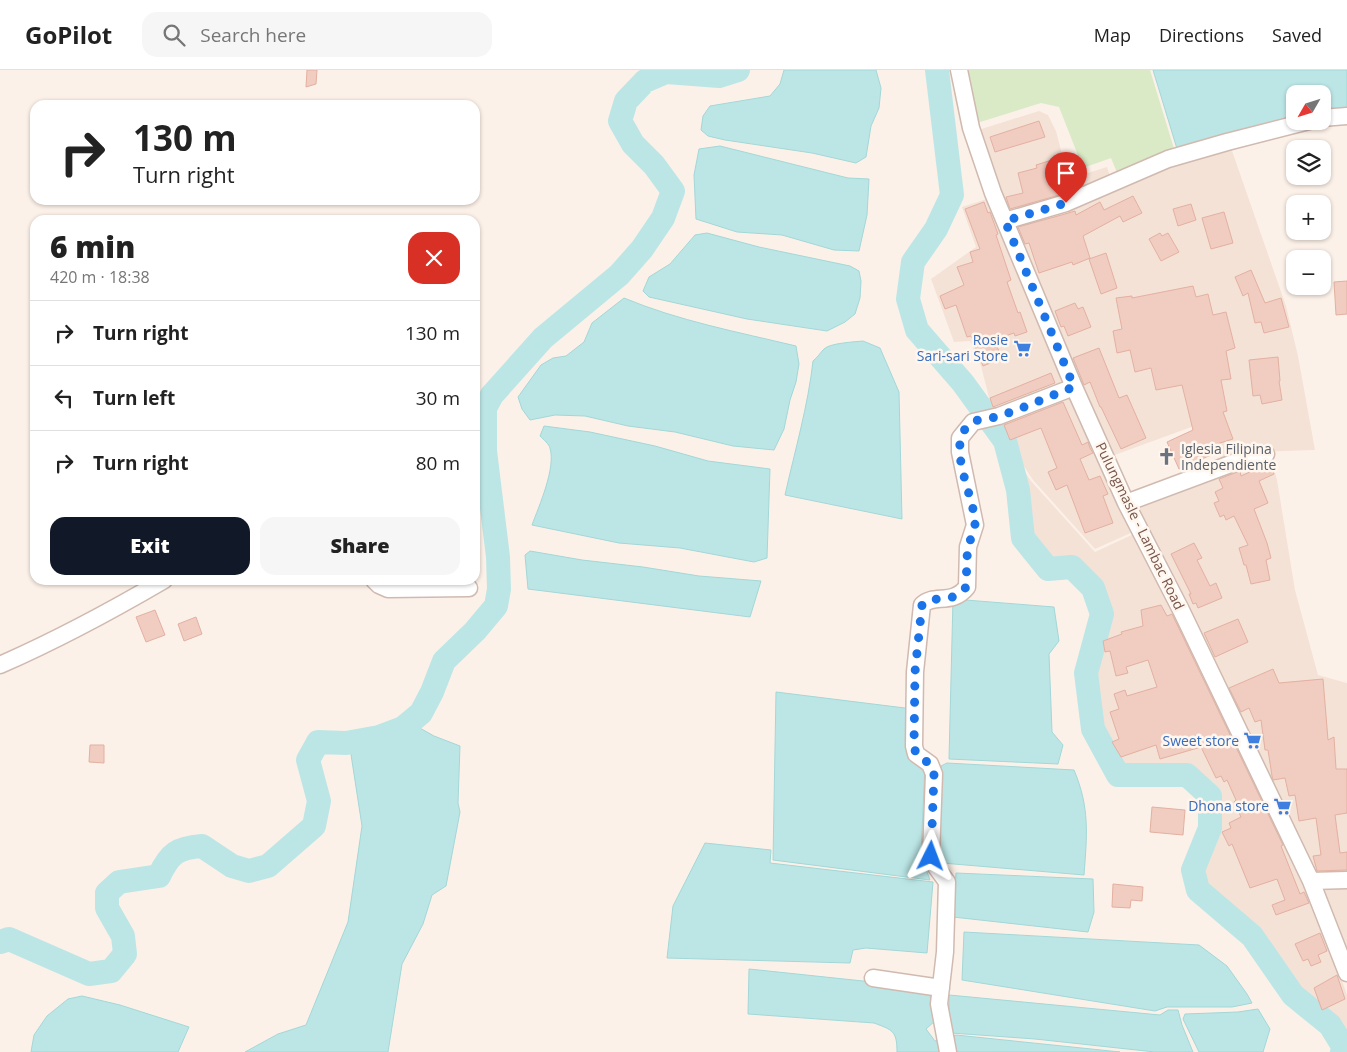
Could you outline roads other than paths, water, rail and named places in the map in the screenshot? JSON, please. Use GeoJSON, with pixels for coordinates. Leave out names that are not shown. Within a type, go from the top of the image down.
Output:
{"type":"FeatureCollection","features":[{"type":"Feature","properties":{"kind":"street","name":"Pulungmasle - Lambac Road"},"geometry":{"type":"LineString","coordinates":[[958,70],[971,128],[1005,221],[1074,387],[1118,473],[1126,503],[1185,619],[1310,881],[1347,973]]}},
{"type":"Feature","properties":{"kind":"street"},"geometry":{"type":"LineString","coordinates":[[1331,117],[1347,116]]}},
{"type":"Feature","properties":{"kind":"street"},"geometry":{"type":"LineString","coordinates":[[1005,221],[1066,203],[1168,159],[1286,127]]}},
{"type":"Feature","properties":{"kind":"street"},"geometry":{"type":"LineString","coordinates":[[948,1052],[939,1004],[945,952],[947,882],[936,867],[931,856],[933,768],[930,764],[920,759],[914,750],[915,672],[922,605],[929,600],[956,597],[966,587],[968,547],[975,525],[966,487],[960,452],[960,438],[973,422],[999,416],[1074,387]]}},
{"type":"Feature","properties":{"kind":"street"},"geometry":{"type":"LineString","coordinates":[[1126,503],[1252,456],[1266,454]]}},
{"type":"Feature","properties":{"kind":"street"},"geometry":{"type":"LineString","coordinates":[[0,665],[77,629],[155,585]]}},
{"type":"Feature","properties":{"kind":"street"},"geometry":{"type":"LineString","coordinates":[[378,585],[388,589],[469,588]]}},
{"type":"Feature","properties":{"kind":"street"},"geometry":{"type":"LineString","coordinates":[[1310,881],[1347,880]]}},
{"type":"Feature","properties":{"kind":"street"},"geometry":{"type":"LineString","coordinates":[[873,978],[941,988]]}},
{"type":"Feature","properties":{"kind":"water"},"geometry":{"type":"Polygon","coordinates":[[[784,70],[876,70],[881,88],[879,108],[871,126],[866,157],[856,163],[812,153],[725,140],[708,136],[701,130],[703,116],[710,106],[770,96],[780,84],[784,70]]]}},
{"type":"Feature","properties":{"kind":"water"},"geometry":{"type":"Polygon","coordinates":[[[1153,70],[1347,70],[1347,112],[1331,114],[1331,85],[1286,85],[1286,123],[1178,152],[1153,70]]]}},
{"type":"Feature","properties":{"kind":"water"},"geometry":{"type":"Polygon","coordinates":[[[720,146],[848,178],[869,179],[867,215],[859,251],[834,250],[782,235],[737,232],[696,219],[694,175],[699,149],[720,146]]]}},
{"type":"Feature","properties":{"kind":"water"},"geometry":{"type":"Polygon","coordinates":[[[707,233],[759,247],[850,266],[859,271],[861,281],[860,298],[855,314],[845,322],[827,331],[747,319],[649,297],[643,291],[649,277],[670,264],[695,235],[707,233]]]}},
{"type":"Feature","properties":{"kind":"water"},"geometry":{"type":"Polygon","coordinates":[[[624,298],[687,320],[796,346],[799,364],[796,382],[784,429],[774,450],[733,446],[675,432],[628,426],[585,416],[555,415],[530,420],[522,409],[518,397],[541,365],[553,358],[566,356],[584,342],[592,323],[624,298]]]}},
{"type":"Feature","properties":{"kind":"water"},"geometry":{"type":"Polygon","coordinates":[[[863,341],[880,348],[899,392],[902,519],[785,495],[805,411],[813,361],[824,349],[831,345],[863,341]]]}},
{"type":"Feature","properties":{"kind":"water"},"geometry":{"type":"Polygon","coordinates":[[[544,426],[590,432],[655,446],[708,461],[770,469],[767,558],[754,562],[680,548],[619,543],[532,525],[546,487],[551,466],[550,448],[540,436],[544,426]]]}},
{"type":"Feature","properties":{"kind":"water"},"geometry":{"type":"Polygon","coordinates":[[[530,551],[699,576],[761,581],[750,617],[528,589],[525,555],[530,551]]]}},
{"type":"Feature","properties":{"kind":"water"},"geometry":{"type":"Polygon","coordinates":[[[953,599],[1054,607],[1059,641],[1049,654],[1052,732],[1063,745],[1058,764],[949,759],[953,599]]]}},
{"type":"Feature","properties":{"kind":"water"},"geometry":{"type":"Polygon","coordinates":[[[776,692],[913,709],[908,759],[925,764],[921,855],[930,880],[773,860],[776,692]]]}},
{"type":"Feature","properties":{"kind":"water"},"geometry":{"type":"Polygon","coordinates":[[[418,727],[434,736],[460,746],[458,803],[460,812],[446,886],[432,895],[423,924],[402,964],[388,1052],[245,1052],[278,1034],[306,1025],[348,922],[362,826],[350,748],[396,738],[418,727]]]}},
{"type":"Feature","properties":{"kind":"water"},"geometry":{"type":"Polygon","coordinates":[[[947,763],[1074,770],[1085,809],[1084,875],[942,863],[937,850],[941,766],[947,763]]]}},
{"type":"Feature","properties":{"kind":"water"},"geometry":{"type":"Polygon","coordinates":[[[705,843],[771,850],[770,863],[933,882],[927,953],[866,948],[853,950],[850,963],[667,958],[673,906],[705,843]]]}},
{"type":"Feature","properties":{"kind":"water"},"geometry":{"type":"Polygon","coordinates":[[[956,873],[1093,879],[1094,912],[1088,932],[953,917],[956,873]]]}},
{"type":"Feature","properties":{"kind":"water"},"geometry":{"type":"Polygon","coordinates":[[[964,932],[1199,945],[1227,966],[1252,1003],[1232,1007],[1167,1007],[1155,1011],[962,980],[964,932]]]}},
{"type":"Feature","properties":{"kind":"water"},"geometry":{"type":"Polygon","coordinates":[[[749,969],[882,983],[929,992],[936,1020],[926,1029],[935,1041],[940,1040],[942,1052],[897,1052],[896,1039],[892,1032],[874,1023],[748,1014],[749,969]]]}},
{"type":"Feature","properties":{"kind":"water"},"geometry":{"type":"Polygon","coordinates":[[[949,995],[1160,1015],[1168,1010],[1178,1010],[1193,1052],[1155,1052],[1035,1039],[951,1033],[949,1025],[949,995]]]}},
{"type":"Feature","properties":{"kind":"water"},"geometry":{"type":"Polygon","coordinates":[[[82,996],[120,1005],[189,1027],[178,1052],[31,1052],[34,1035],[47,1016],[68,999],[82,996]]]}},
{"type":"Feature","properties":{"kind":"water"},"geometry":{"type":"Polygon","coordinates":[[[1258,1009],[1270,1029],[1263,1052],[1199,1052],[1183,1019],[1185,1014],[1238,1012],[1258,1009]]]}},
{"type":"Feature","properties":{"kind":"water"},"geometry":{"type":"Polygon","coordinates":[[[956,1035],[1120,1052],[956,1052],[952,1043],[956,1035]]]}},
{"type":"Feature","properties":{"kind":"waterway"},"geometry":{"type":"LineString","coordinates":[[0,942],[9,939],[89,974],[111,971],[125,954],[123,936],[107,908],[107,893],[119,882],[159,876],[175,853],[186,848],[202,846],[232,866],[249,871],[268,866],[314,826],[319,801],[308,760],[318,742],[346,743],[379,737],[403,728],[421,713],[432,692],[444,661],[475,631],[496,606],[499,589],[498,557],[485,451],[485,408],[492,395],[543,338],[619,275],[642,249],[663,218],[673,191],[654,165],[633,144],[620,121],[626,101],[645,81],[666,72],[719,76],[738,70]]}},
{"type":"Feature","properties":{"kind":"waterway"},"geometry":{"type":"LineString","coordinates":[[937,70],[952,195],[936,229],[913,262],[908,299],[917,330],[963,383],[1005,441],[1018,490],[1023,538],[1048,569],[1072,567],[1093,588],[1102,614],[1086,673],[1093,729],[1118,775],[1187,775],[1210,796],[1210,828],[1193,870],[1198,890],[1252,936],[1293,995],[1330,1025],[1343,1046],[1342,1052]]}},
{"type":"Feature","properties":{"kind":"place","name":"Rosie Sari-sari Store"},"geometry":{"type":"Point","coordinates":[1022,348]}},
{"type":"Feature","properties":{"kind":"place","name":"Iglesia Filipina Independiente"},"geometry":{"type":"Point","coordinates":[1167,457]}},
{"type":"Feature","properties":{"kind":"place","name":"Sweet store"},"geometry":{"type":"Point","coordinates":[1253,741]}},
{"type":"Feature","properties":{"kind":"place","name":"Dhona store"},"geometry":{"type":"Point","coordinates":[1283,806]}}]}
